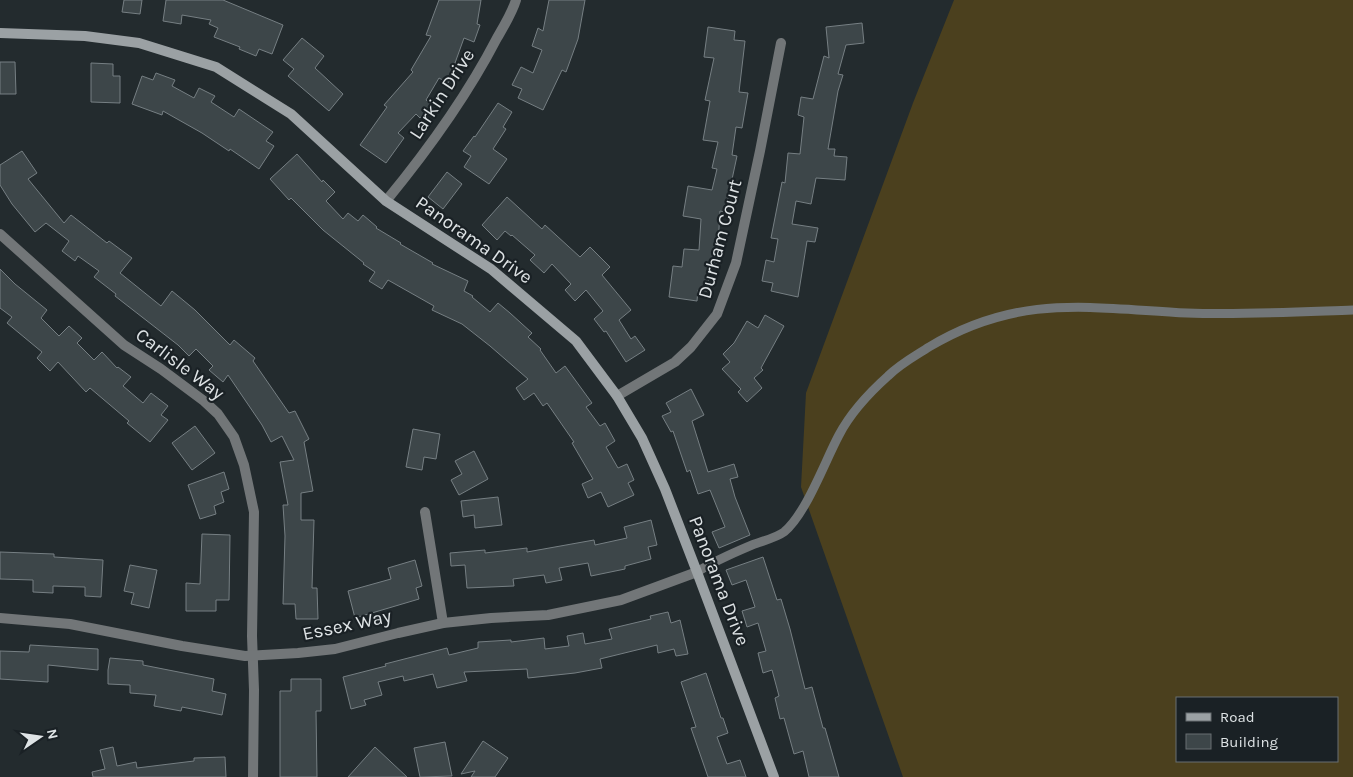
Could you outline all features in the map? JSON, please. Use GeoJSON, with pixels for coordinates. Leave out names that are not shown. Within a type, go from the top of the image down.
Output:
{"type":"FeatureCollection","features":[{"type":"Feature","properties":{"kind":"street","name":"Larkin Drive"},"geometry":{"type":"LineString","coordinates":[[386,200],[412,170],[461,99],[486,59],[516,0]]}},
{"type":"Feature","properties":{"kind":"street","name":"Panorama Drive"},"geometry":{"type":"LineString","coordinates":[[0,33],[85,36],[139,43],[216,68],[291,114],[386,200],[491,269],[576,341],[618,396],[642,438],[697,572],[774,777]]}},
{"type":"Feature","properties":{"kind":"street","name":"Durham Court"},"geometry":{"type":"LineString","coordinates":[[618,396],[675,362],[691,347],[717,314],[736,263],[781,43]]}},
{"type":"Feature","properties":{"kind":"street","name":"Carlisle Way"},"geometry":{"type":"LineString","coordinates":[[0,234],[124,345],[204,401],[218,414],[234,437],[244,465],[254,512],[253,777]]}},
{"type":"Feature","properties":{"kind":"street"},"geometry":{"type":"LineString","coordinates":[[425,512],[443,623]]}},
{"type":"Feature","properties":{"kind":"street","name":"Essex Way"},"geometry":{"type":"LineString","coordinates":[[0,618],[70,624],[182,646],[253,656],[335,649],[443,623],[548,615],[621,600],[697,572]]}},
{"type":"Feature","properties":{"kind":"lane"},"geometry":{"type":"LineString","coordinates":[[697,572],[710,564],[784,532],[801,509],[850,416],[888,376],[904,363],[936,343],[971,326],[1007,314],[1053,307],[1233,314],[1353,310]]}},
{"type":"Feature","properties":{"kind":"shaded area"},"geometry":{"type":"Polygon","coordinates":[[[954,0],[1353,0],[1353,777],[903,777],[801,487],[806,393],[913,103],[954,0]]]}},
{"type":"Feature","properties":{"kind":"building"},"geometry":{"type":"Polygon","coordinates":[[[124,0],[142,0],[140,14],[122,12],[124,0]]]}},
{"type":"Feature","properties":{"kind":"building"},"geometry":{"type":"Polygon","coordinates":[[[166,0],[223,0],[283,25],[272,54],[259,49],[256,56],[239,49],[240,47],[214,37],[218,28],[209,24],[211,20],[182,15],[181,24],[163,21],[166,0]]]}},
{"type":"Feature","properties":{"kind":"building"},"geometry":{"type":"Polygon","coordinates":[[[439,0],[481,0],[477,24],[480,25],[474,42],[464,38],[455,63],[459,65],[448,83],[439,78],[426,100],[432,105],[420,118],[416,114],[398,133],[404,138],[386,163],[360,145],[387,107],[384,105],[413,72],[411,70],[431,36],[426,35],[439,0]]]}},
{"type":"Feature","properties":{"kind":"building"},"geometry":{"type":"Polygon","coordinates":[[[549,0],[585,0],[578,39],[566,72],[562,70],[543,110],[518,98],[522,89],[512,85],[521,67],[533,73],[542,50],[532,46],[538,28],[543,31],[549,0]]]}},
{"type":"Feature","properties":{"kind":"building"},"geometry":{"type":"Polygon","coordinates":[[[862,23],[864,43],[846,45],[838,74],[843,75],[838,91],[828,149],[835,149],[834,156],[847,157],[845,180],[816,178],[811,204],[796,201],[792,224],[818,228],[815,242],[807,241],[798,297],[771,291],[773,283],[762,281],[766,260],[774,262],[778,239],[771,238],[782,182],[785,183],[788,153],[800,154],[804,117],[798,115],[801,97],[813,99],[824,56],[829,58],[826,27],[862,23]]]}},
{"type":"Feature","properties":{"kind":"building"},"geometry":{"type":"Polygon","coordinates":[[[708,27],[735,31],[734,40],[745,41],[739,92],[748,93],[742,128],[736,127],[732,155],[737,156],[725,212],[720,211],[717,263],[711,262],[707,291],[698,290],[697,301],[669,297],[673,266],[682,267],[684,249],[699,250],[701,219],[683,216],[688,186],[712,190],[717,169],[712,168],[718,142],[703,140],[710,101],[705,100],[714,58],[704,57],[708,27]]]}},
{"type":"Feature","properties":{"kind":"building"},"geometry":{"type":"Polygon","coordinates":[[[302,38],[324,56],[315,68],[343,94],[329,111],[288,76],[294,69],[283,60],[302,38]]]}},
{"type":"Feature","properties":{"kind":"building"},"geometry":{"type":"Polygon","coordinates":[[[0,62],[15,62],[16,94],[0,94],[0,62]]]}},
{"type":"Feature","properties":{"kind":"building"},"geometry":{"type":"Polygon","coordinates":[[[91,63],[113,64],[113,76],[120,76],[120,103],[91,102],[91,63]]]}},
{"type":"Feature","properties":{"kind":"building"},"geometry":{"type":"Polygon","coordinates":[[[156,73],[175,80],[172,86],[194,98],[199,88],[215,96],[211,102],[234,117],[239,109],[273,132],[266,141],[274,146],[259,169],[230,149],[229,151],[163,111],[162,115],[132,104],[142,76],[153,80],[156,73]]]}},
{"type":"Feature","properties":{"kind":"building"},"geometry":{"type":"Polygon","coordinates":[[[498,103],[512,112],[503,127],[506,129],[493,149],[507,159],[489,184],[464,167],[471,156],[463,151],[498,103]]]}},
{"type":"Feature","properties":{"kind":"building"},"geometry":{"type":"Polygon","coordinates":[[[22,151],[37,173],[28,179],[64,223],[71,215],[107,243],[109,241],[132,258],[120,273],[161,306],[172,291],[195,310],[230,345],[234,340],[255,358],[253,361],[289,413],[295,411],[309,439],[304,442],[313,491],[301,493],[301,520],[314,520],[312,588],[317,588],[318,619],[296,619],[295,604],[283,604],[285,536],[283,505],[288,505],[280,462],[294,460],[282,436],[271,442],[262,425],[228,375],[223,382],[209,370],[213,366],[196,349],[189,356],[94,277],[99,271],[78,256],[75,261],[62,251],[69,241],[46,223],[35,232],[12,204],[0,185],[0,165],[22,151]]]}},
{"type":"Feature","properties":{"kind":"building"},"geometry":{"type":"Polygon","coordinates":[[[297,154],[322,182],[323,180],[335,192],[326,201],[343,219],[348,213],[358,221],[363,215],[376,228],[400,244],[432,264],[468,281],[464,291],[473,296],[490,312],[498,303],[532,333],[528,337],[541,349],[556,373],[565,366],[592,403],[586,407],[600,426],[605,423],[615,441],[606,447],[618,468],[627,464],[634,480],[628,483],[634,495],[608,507],[601,492],[588,498],[582,484],[593,479],[572,443],[574,442],[547,403],[543,406],[534,393],[524,400],[516,388],[528,379],[462,324],[432,310],[434,306],[388,280],[382,289],[369,281],[375,272],[323,230],[291,198],[289,200],[270,179],[297,154]]]}},
{"type":"Feature","properties":{"kind":"building"},"geometry":{"type":"Polygon","coordinates":[[[447,172],[462,184],[443,209],[428,197],[447,172]]]}},
{"type":"Feature","properties":{"kind":"building"},"geometry":{"type":"Polygon","coordinates":[[[507,197],[542,229],[545,225],[580,257],[590,247],[610,267],[602,275],[631,310],[619,320],[631,339],[635,336],[645,350],[626,362],[606,331],[604,332],[594,319],[603,311],[586,290],[575,301],[565,290],[571,284],[552,264],[544,273],[530,260],[535,255],[512,235],[505,231],[497,240],[482,225],[507,197]]]}},
{"type":"Feature","properties":{"kind":"building"},"geometry":{"type":"Polygon","coordinates":[[[0,269],[47,310],[41,318],[59,336],[69,326],[82,338],[77,343],[94,360],[102,352],[117,368],[131,377],[123,386],[143,403],[151,393],[168,406],[161,415],[168,420],[150,442],[127,423],[129,421],[90,388],[86,392],[58,362],[50,371],[37,358],[42,352],[7,323],[12,317],[0,308],[0,269]]]}},
{"type":"Feature","properties":{"kind":"building"},"geometry":{"type":"Polygon","coordinates":[[[765,315],[784,326],[761,368],[763,370],[754,378],[762,388],[747,402],[738,392],[741,389],[722,369],[730,362],[723,354],[734,343],[747,321],[758,328],[765,315]]]}},
{"type":"Feature","properties":{"kind":"building"},"geometry":{"type":"Polygon","coordinates":[[[691,389],[704,415],[692,421],[708,472],[734,464],[738,477],[730,479],[750,535],[719,548],[712,532],[725,527],[710,490],[698,494],[690,470],[687,472],[673,431],[671,432],[662,416],[671,412],[666,403],[691,389]]]}},
{"type":"Feature","properties":{"kind":"building"},"geometry":{"type":"Polygon","coordinates":[[[195,426],[215,453],[192,470],[172,443],[195,426]]]}},
{"type":"Feature","properties":{"kind":"building"},"geometry":{"type":"Polygon","coordinates":[[[413,429],[440,434],[436,459],[424,457],[422,470],[406,467],[413,429]]]}},
{"type":"Feature","properties":{"kind":"building"},"geometry":{"type":"Polygon","coordinates":[[[474,451],[488,479],[459,495],[451,480],[462,474],[455,461],[474,451]]]}},
{"type":"Feature","properties":{"kind":"building"},"geometry":{"type":"Polygon","coordinates":[[[224,472],[229,489],[221,492],[224,502],[214,506],[216,514],[200,519],[188,485],[224,472]]]}},
{"type":"Feature","properties":{"kind":"building"},"geometry":{"type":"Polygon","coordinates":[[[498,497],[502,525],[475,528],[474,515],[463,517],[461,501],[498,497]]]}},
{"type":"Feature","properties":{"kind":"building"},"geometry":{"type":"Polygon","coordinates":[[[651,520],[657,545],[648,547],[651,559],[625,566],[625,569],[591,576],[588,563],[559,568],[562,580],[546,583],[544,575],[513,579],[514,586],[467,588],[465,565],[451,566],[450,553],[485,550],[485,553],[527,548],[527,552],[594,540],[595,545],[627,538],[624,527],[651,520]]]}},
{"type":"Feature","properties":{"kind":"building"},"geometry":{"type":"Polygon","coordinates":[[[202,534],[230,535],[229,600],[216,600],[216,611],[186,611],[186,583],[200,584],[202,534]]]}},
{"type":"Feature","properties":{"kind":"building"},"geometry":{"type":"Polygon","coordinates":[[[0,552],[54,554],[54,557],[103,560],[101,597],[85,596],[85,587],[53,586],[53,593],[33,592],[33,580],[0,579],[0,552]]]}},
{"type":"Feature","properties":{"kind":"building"},"geometry":{"type":"Polygon","coordinates":[[[763,557],[777,600],[781,599],[805,689],[812,687],[839,777],[809,777],[803,751],[794,754],[784,718],[780,719],[775,698],[779,696],[772,670],[763,673],[758,653],[766,651],[758,623],[747,627],[742,611],[755,607],[746,580],[732,585],[726,570],[763,557]]]}},
{"type":"Feature","properties":{"kind":"building"},"geometry":{"type":"Polygon","coordinates":[[[415,560],[422,586],[416,588],[419,599],[355,618],[348,591],[391,579],[388,568],[415,560]]]}},
{"type":"Feature","properties":{"kind":"building"},"geometry":{"type":"Polygon","coordinates":[[[130,565],[157,570],[149,608],[131,604],[134,593],[124,591],[130,565]]]}},
{"type":"Feature","properties":{"kind":"building"},"geometry":{"type":"Polygon","coordinates":[[[668,612],[671,623],[680,620],[688,654],[676,656],[674,649],[658,653],[657,645],[600,659],[602,668],[528,678],[527,669],[464,672],[467,681],[437,688],[433,674],[404,681],[403,676],[378,682],[382,695],[364,700],[366,705],[351,709],[343,677],[386,666],[385,664],[447,648],[449,655],[478,648],[478,642],[511,640],[511,642],[544,638],[545,649],[569,646],[567,636],[583,633],[585,644],[612,639],[609,629],[651,619],[650,616],[668,612]]]}},
{"type":"Feature","properties":{"kind":"building"},"geometry":{"type":"Polygon","coordinates":[[[30,645],[98,649],[98,670],[48,665],[48,682],[0,679],[0,651],[29,652],[30,645]]]}},
{"type":"Feature","properties":{"kind":"building"},"geometry":{"type":"Polygon","coordinates":[[[110,658],[143,661],[143,665],[214,679],[212,691],[226,694],[222,715],[182,707],[181,711],[154,706],[156,695],[130,693],[130,685],[108,684],[110,658]]]}},
{"type":"Feature","properties":{"kind":"building"},"geometry":{"type":"Polygon","coordinates":[[[706,673],[728,733],[717,737],[727,764],[740,760],[746,777],[708,777],[691,728],[696,727],[681,682],[706,673]]]}},
{"type":"Feature","properties":{"kind":"building"},"geometry":{"type":"Polygon","coordinates":[[[291,679],[321,679],[321,711],[316,711],[317,777],[280,777],[280,691],[291,691],[291,679]]]}},
{"type":"Feature","properties":{"kind":"building"},"geometry":{"type":"Polygon","coordinates":[[[483,741],[508,758],[495,777],[471,777],[475,771],[461,774],[483,741]]]}},
{"type":"Feature","properties":{"kind":"building"},"geometry":{"type":"Polygon","coordinates":[[[445,742],[452,776],[420,777],[414,748],[445,742]]]}},
{"type":"Feature","properties":{"kind":"building"},"geometry":{"type":"Polygon","coordinates":[[[113,747],[117,766],[136,762],[137,768],[194,761],[194,758],[225,757],[226,777],[93,777],[92,772],[105,769],[100,750],[113,747]]]}},
{"type":"Feature","properties":{"kind":"building"},"geometry":{"type":"Polygon","coordinates":[[[375,747],[407,777],[348,777],[375,747]]]}}]}
